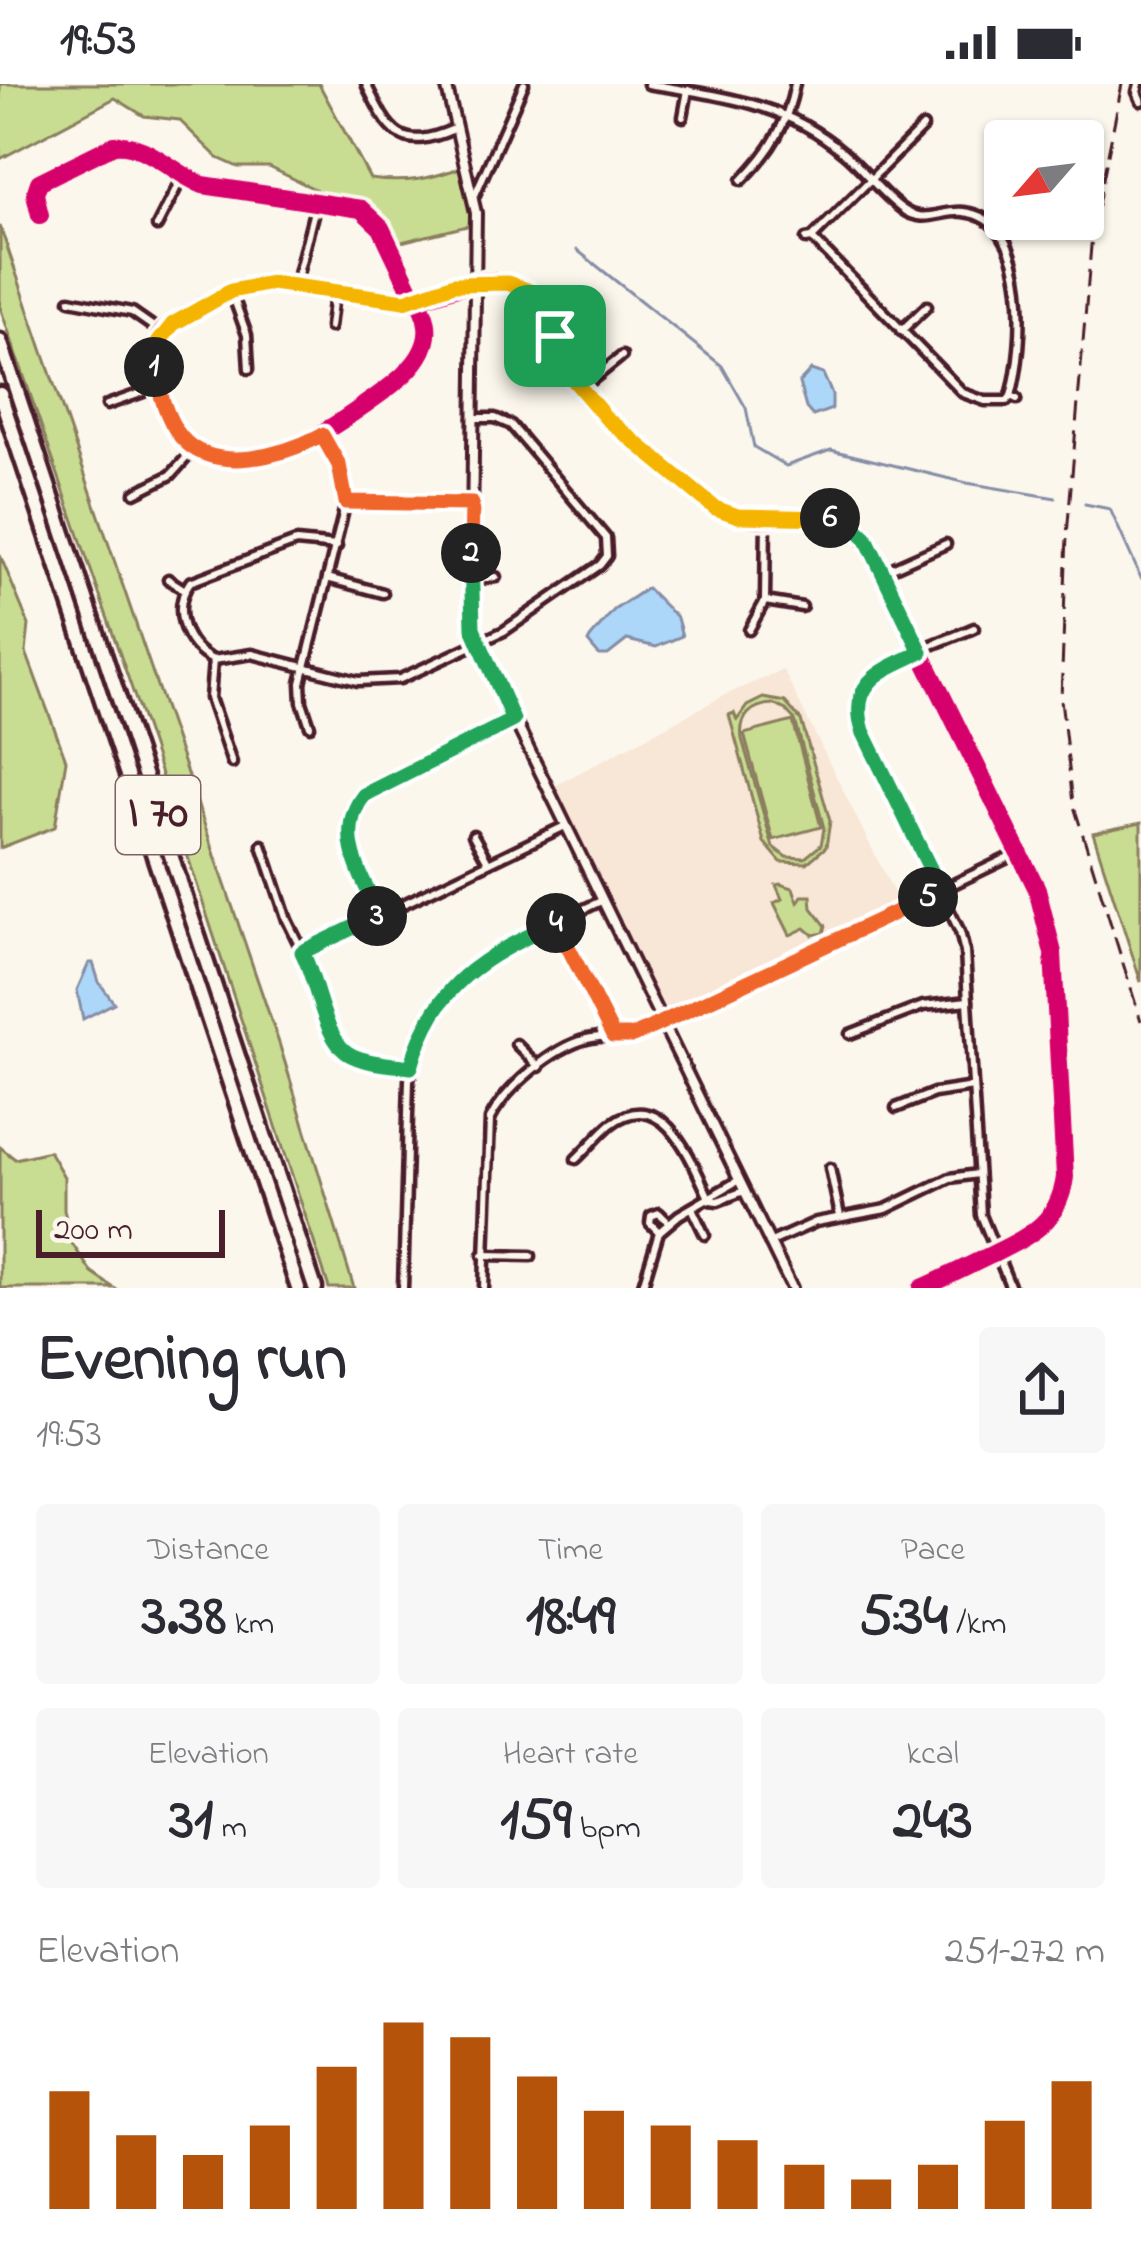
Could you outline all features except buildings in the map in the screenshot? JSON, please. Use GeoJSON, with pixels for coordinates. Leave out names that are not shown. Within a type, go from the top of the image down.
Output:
{"type":"FeatureCollection","features":[{"type":"Feature","properties":{"kind":"highway","name":"I 70"},"geometry":{"type":"LineString","coordinates":[[0,341],[315,1288]]}},
{"type":"Feature","properties":{"kind":"highway","name":"I 70"},"geometry":{"type":"LineString","coordinates":[[0,394],[298,1288]]}},
{"type":"Feature","properties":{"kind":"street"},"geometry":{"type":"LineString","coordinates":[[366,84],[384,120],[397,133],[423,140],[454,129]]}},
{"type":"Feature","properties":{"kind":"street"},"geometry":{"type":"LineString","coordinates":[[446,84],[474,196],[471,613],[478,645],[792,1288]]}},
{"type":"Feature","properties":{"kind":"street"},"geometry":{"type":"LineString","coordinates":[[474,196],[524,84]]}},
{"type":"Feature","properties":{"kind":"street"},"geometry":{"type":"LineString","coordinates":[[648,84],[736,97],[789,115],[826,138],[870,176],[908,213],[927,218],[965,212],[995,230],[1016,265],[1021,292],[1014,397],[996,402],[963,393],[809,238],[870,176],[923,128]]}},
{"type":"Feature","properties":{"kind":"street"},"geometry":{"type":"LineString","coordinates":[[742,180],[766,155],[789,115],[795,84]]}},
{"type":"Feature","properties":{"kind":"street"},"geometry":{"type":"LineString","coordinates":[[1139,84],[1140,101]]}},
{"type":"Feature","properties":{"kind":"street"},"geometry":{"type":"LineString","coordinates":[[683,117],[688,90]]}},
{"type":"Feature","properties":{"kind":"street"},"geometry":{"type":"LineString","coordinates":[[40,215],[35,194],[39,182],[114,145],[138,148],[182,177],[214,187],[361,209],[375,219],[418,300],[427,327],[421,356],[413,368],[322,435],[281,452],[248,458],[208,455],[178,434],[158,387],[154,364],[162,333],[231,291],[271,283],[334,294],[418,300],[454,284],[508,283],[535,296],[554,325],[557,358],[581,389],[621,432],[715,508],[766,517],[836,518],[849,522],[866,538],[1043,904],[1051,939],[1066,1177],[1058,1206],[1043,1227],[922,1288]]}},
{"type":"Feature","properties":{"kind":"street"},"geometry":{"type":"LineString","coordinates":[[158,226],[182,177]]}},
{"type":"Feature","properties":{"kind":"street"},"geometry":{"type":"LineString","coordinates":[[295,286],[317,201]]}},
{"type":"Feature","properties":{"kind":"street"},"geometry":{"type":"LineString","coordinates":[[231,291],[247,335],[249,370]]}},
{"type":"Feature","properties":{"kind":"street"},"geometry":{"type":"LineString","coordinates":[[330,327],[334,294]]}},
{"type":"Feature","properties":{"kind":"street"},"geometry":{"type":"LineString","coordinates":[[70,300],[132,312],[162,333]]}},
{"type":"Feature","properties":{"kind":"street"},"geometry":{"type":"LineString","coordinates":[[901,331],[927,306]]}},
{"type":"Feature","properties":{"kind":"street"},"geometry":{"type":"LineString","coordinates":[[581,389],[622,356]]}},
{"type":"Feature","properties":{"kind":"street"},"geometry":{"type":"LineString","coordinates":[[529,367],[557,358]]}},
{"type":"Feature","properties":{"kind":"street"},"geometry":{"type":"LineString","coordinates":[[106,405],[158,387]]}},
{"type":"Feature","properties":{"kind":"street"},"geometry":{"type":"LineString","coordinates":[[337,546],[296,542],[198,577],[185,590],[180,611],[198,652],[213,660],[252,653],[358,681],[387,682],[478,645],[592,572],[607,556],[606,538],[511,425],[495,418],[473,418]]}},
{"type":"Feature","properties":{"kind":"street"},"geometry":{"type":"LineString","coordinates":[[310,726],[300,693],[304,668],[346,502],[339,465],[322,435]]}},
{"type":"Feature","properties":{"kind":"street"},"geometry":{"type":"LineString","coordinates":[[135,493],[171,475],[194,449]]}},
{"type":"Feature","properties":{"kind":"street"},"geometry":{"type":"LineString","coordinates":[[346,502],[472,504]]}},
{"type":"Feature","properties":{"kind":"street"},"geometry":{"type":"LineString","coordinates":[[749,630],[764,601],[766,517]]}},
{"type":"Feature","properties":{"kind":"street"},"geometry":{"type":"LineString","coordinates":[[883,572],[946,544]]}},
{"type":"Feature","properties":{"kind":"street"},"geometry":{"type":"LineString","coordinates":[[471,580],[496,577]]}},
{"type":"Feature","properties":{"kind":"street"},"geometry":{"type":"LineString","coordinates":[[328,578],[382,593]]}},
{"type":"Feature","properties":{"kind":"street"},"geometry":{"type":"LineString","coordinates":[[168,579],[185,590]]}},
{"type":"Feature","properties":{"kind":"street"},"geometry":{"type":"LineString","coordinates":[[764,601],[802,607]]}},
{"type":"Feature","properties":{"kind":"street"},"geometry":{"type":"LineString","coordinates":[[974,628],[877,674],[861,695],[858,712],[960,932],[982,1226],[1011,1288]]}},
{"type":"Feature","properties":{"kind":"street"},"geometry":{"type":"LineString","coordinates":[[213,660],[210,698],[232,763]]}},
{"type":"Feature","properties":{"kind":"street"},"geometry":{"type":"LineString","coordinates":[[380,915],[363,880],[349,831],[356,806],[364,795],[513,720]]}},
{"type":"Feature","properties":{"kind":"street"},"geometry":{"type":"LineString","coordinates":[[302,952],[566,826]]}},
{"type":"Feature","properties":{"kind":"street"},"geometry":{"type":"LineString","coordinates":[[473,835],[488,862]]}},
{"type":"Feature","properties":{"kind":"street"},"geometry":{"type":"LineString","coordinates":[[262,845],[333,1037],[342,1050],[361,1059],[411,1067]]}},
{"type":"Feature","properties":{"kind":"street"},"geometry":{"type":"LineString","coordinates":[[484,1288],[490,1119],[501,1101],[539,1067],[581,1041],[639,1035],[1019,853]]}},
{"type":"Feature","properties":{"kind":"street"},"geometry":{"type":"LineString","coordinates":[[403,1288],[411,1067],[427,1023],[461,977],[493,952],[601,901]]}},
{"type":"Feature","properties":{"kind":"street"},"geometry":{"type":"LineString","coordinates":[[558,922],[613,1036]]}},
{"type":"Feature","properties":{"kind":"street"},"geometry":{"type":"LineString","coordinates":[[850,1034],[923,1006],[968,1001]]}},
{"type":"Feature","properties":{"kind":"street"},"geometry":{"type":"LineString","coordinates":[[516,1044],[539,1067]]}},
{"type":"Feature","properties":{"kind":"street"},"geometry":{"type":"LineString","coordinates":[[896,1108],[934,1093],[973,1087]]}},
{"type":"Feature","properties":{"kind":"street"},"geometry":{"type":"LineString","coordinates":[[576,1159],[620,1119],[634,1115],[656,1118],[679,1137],[710,1200]]}},
{"type":"Feature","properties":{"kind":"street"},"geometry":{"type":"LineString","coordinates":[[830,1168],[840,1216]]}},
{"type":"Feature","properties":{"kind":"street"},"geometry":{"type":"LineString","coordinates":[[769,1243],[816,1222],[886,1209],[950,1178],[977,1174]]}},
{"type":"Feature","properties":{"kind":"street"},"geometry":{"type":"LineString","coordinates":[[646,1286],[659,1232],[739,1180]]}},
{"type":"Feature","properties":{"kind":"street"},"geometry":{"type":"LineString","coordinates":[[710,1200],[744,1191]]}},
{"type":"Feature","properties":{"kind":"street"},"geometry":{"type":"LineString","coordinates":[[692,1208],[705,1235]]}},
{"type":"Feature","properties":{"kind":"street"},"geometry":{"type":"LineString","coordinates":[[659,1232],[651,1216],[659,1213],[668,1223]]}},
{"type":"Feature","properties":{"kind":"street"},"geometry":{"type":"LineString","coordinates":[[483,1255],[531,1256]]}},
{"type":"Feature","properties":{"kind":"shaded area"},"geometry":{"type":"Polygon","coordinates":[[[783,670],[902,909],[663,1024],[547,790],[727,694],[783,670]]]}},
{"type":"Feature","properties":{"kind":"green space"},"geometry":{"type":"Polygon","coordinates":[[[0,84],[319,84],[370,179],[418,179],[465,166],[476,224],[389,245],[381,218],[357,199],[325,194],[269,167],[238,167],[218,158],[179,120],[144,116],[115,98],[0,159],[0,84]]]}},
{"type":"Feature","properties":{"kind":"green space"},"geometry":{"type":"Polygon","coordinates":[[[0,226],[279,1043],[354,1288],[329,1288],[151,744],[0,307],[0,226]]]}},
{"type":"Feature","properties":{"kind":"green space"},"geometry":{"type":"Polygon","coordinates":[[[0,555],[29,625],[26,652],[66,760],[55,827],[0,848],[0,555]]]}},
{"type":"Feature","properties":{"kind":"green space"},"geometry":{"type":"Polygon","coordinates":[[[763,698],[785,702],[801,720],[830,821],[826,847],[807,863],[781,862],[764,842],[729,715],[734,713],[737,720],[747,706],[763,698]],[[773,704],[753,710],[742,724],[742,739],[773,847],[786,857],[805,858],[821,845],[824,828],[795,720],[773,704]]]}},
{"type":"Feature","properties":{"kind":"green space"},"geometry":{"type":"Polygon","coordinates":[[[793,721],[821,827],[773,840],[744,734],[793,721]]]}},
{"type":"Feature","properties":{"kind":"green space"},"geometry":{"type":"Polygon","coordinates":[[[1141,823],[1141,982],[1093,833],[1141,823]]]}},
{"type":"Feature","properties":{"kind":"green space"},"geometry":{"type":"Polygon","coordinates":[[[776,885],[793,888],[798,902],[802,896],[811,896],[812,908],[826,926],[824,933],[813,935],[805,928],[790,935],[774,903],[782,899],[776,885]]]}},
{"type":"Feature","properties":{"kind":"green space"},"geometry":{"type":"Polygon","coordinates":[[[0,1147],[15,1159],[49,1151],[64,1177],[64,1210],[73,1245],[92,1273],[114,1288],[0,1288],[0,1147]]]}},
{"type":"Feature","properties":{"kind":"water"},"geometry":{"type":"Polygon","coordinates":[[[811,370],[823,374],[832,394],[832,409],[813,416],[799,383],[811,370]]]}},
{"type":"Feature","properties":{"kind":"water"},"geometry":{"type":"Polygon","coordinates":[[[647,588],[677,618],[682,636],[656,647],[627,640],[608,655],[599,655],[588,642],[590,638],[614,610],[647,588]]]}},
{"type":"Feature","properties":{"kind":"water"},"geometry":{"type":"Polygon","coordinates":[[[89,963],[114,1003],[83,1019],[77,990],[89,963]]]}},
{"type":"Feature","properties":{"kind":"waterway"},"geometry":{"type":"LineString","coordinates":[[577,250],[722,366],[746,408],[754,447],[786,466],[831,450],[967,483],[1056,498]]}},
{"type":"Feature","properties":{"kind":"waterway"},"geometry":{"type":"LineString","coordinates":[[1085,504],[1110,509],[1141,578]]}},
{"type":"Feature","properties":{"kind":"railway"},"geometry":{"type":"LineString","coordinates":[[1122,84],[1092,234],[1067,535],[1061,699],[1073,803],[1141,1021]]}},
{"type":"Feature","properties":{"kind":"cycle path"},"geometry":{"type":"LineString","coordinates":[[40,215],[35,194],[39,182],[114,145],[126,145],[203,185],[361,209],[381,228],[411,291],[423,310],[427,328],[425,344],[407,372],[332,427],[283,451],[248,458],[202,453],[184,440],[167,412],[155,360],[162,333],[211,300],[257,285],[405,301],[419,299],[470,283],[497,281],[541,299],[556,355],[573,381],[613,424],[712,505],[735,516],[828,518],[861,531],[1037,889],[1053,953],[1062,1193],[1049,1217],[1030,1234],[922,1288]]}},
{"type":"Feature","properties":{"kind":"route"},"geometry":{"type":"LineString","coordinates":[[271,283],[405,301],[454,284],[508,283],[527,290],[543,304],[555,336],[560,364],[606,418],[715,508],[738,516],[836,518],[855,526],[866,538],[921,652],[870,681],[861,695],[860,722],[941,891],[633,1036],[613,1036],[558,922],[493,952],[461,977],[422,1032],[411,1067],[361,1059],[342,1050],[333,1037],[302,952],[380,915],[363,880],[350,819],[364,795],[513,720],[473,628],[472,504],[346,502],[339,465],[322,435],[281,452],[248,458],[199,452],[173,425],[158,387],[155,353],[162,333],[173,324],[231,291],[271,283]]}}]}
